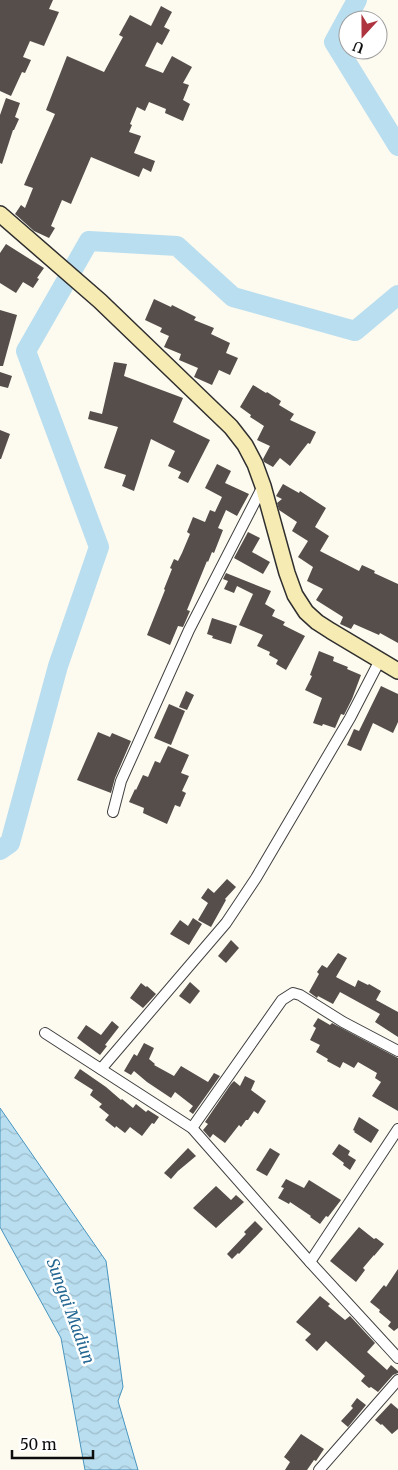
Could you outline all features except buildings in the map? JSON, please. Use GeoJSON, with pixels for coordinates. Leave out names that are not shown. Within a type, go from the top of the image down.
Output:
{"type":"FeatureCollection","features":[{"type":"Feature","properties":{"kind":"main road"},"geometry":{"type":"LineString","coordinates":[[0,214],[100,301],[231,427],[246,445],[255,464],[287,573],[295,595],[306,612],[331,631],[398,670]]}},
{"type":"Feature","properties":{"kind":"street"},"geometry":{"type":"LineString","coordinates":[[113,812],[121,781],[189,630],[263,486]]}},
{"type":"Feature","properties":{"kind":"street"},"geometry":{"type":"LineString","coordinates":[[101,1069],[226,923],[256,878],[350,718],[380,660]]}},
{"type":"Feature","properties":{"kind":"street"},"geometry":{"type":"LineString","coordinates":[[192,1128],[282,1000],[293,993],[300,995],[343,1022],[398,1051]]}},
{"type":"Feature","properties":{"kind":"street"},"geometry":{"type":"LineString","coordinates":[[45,1033],[192,1128],[310,1262],[398,1358]]}},
{"type":"Feature","properties":{"kind":"street"},"geometry":{"type":"LineString","coordinates":[[310,1262],[398,1129]]}},
{"type":"Feature","properties":{"kind":"street"},"geometry":{"type":"LineString","coordinates":[[319,1470],[398,1380]]}},
{"type":"Feature","properties":{"kind":"water","name":"Sungai Madiun"},"geometry":{"type":"Polygon","coordinates":[[[0,1108],[106,1261],[123,1387],[118,1401],[138,1470],[85,1470],[61,1338],[0,1227],[0,1108]]]}},
{"type":"Feature","properties":{"kind":"waterway"},"geometry":{"type":"LineString","coordinates":[[357,0],[334,42],[398,146]]}},
{"type":"Feature","properties":{"kind":"waterway"},"geometry":{"type":"LineString","coordinates":[[0,850],[10,843],[58,666],[99,547],[26,351],[89,241],[177,246],[233,297],[355,331],[398,295]]}}]}
